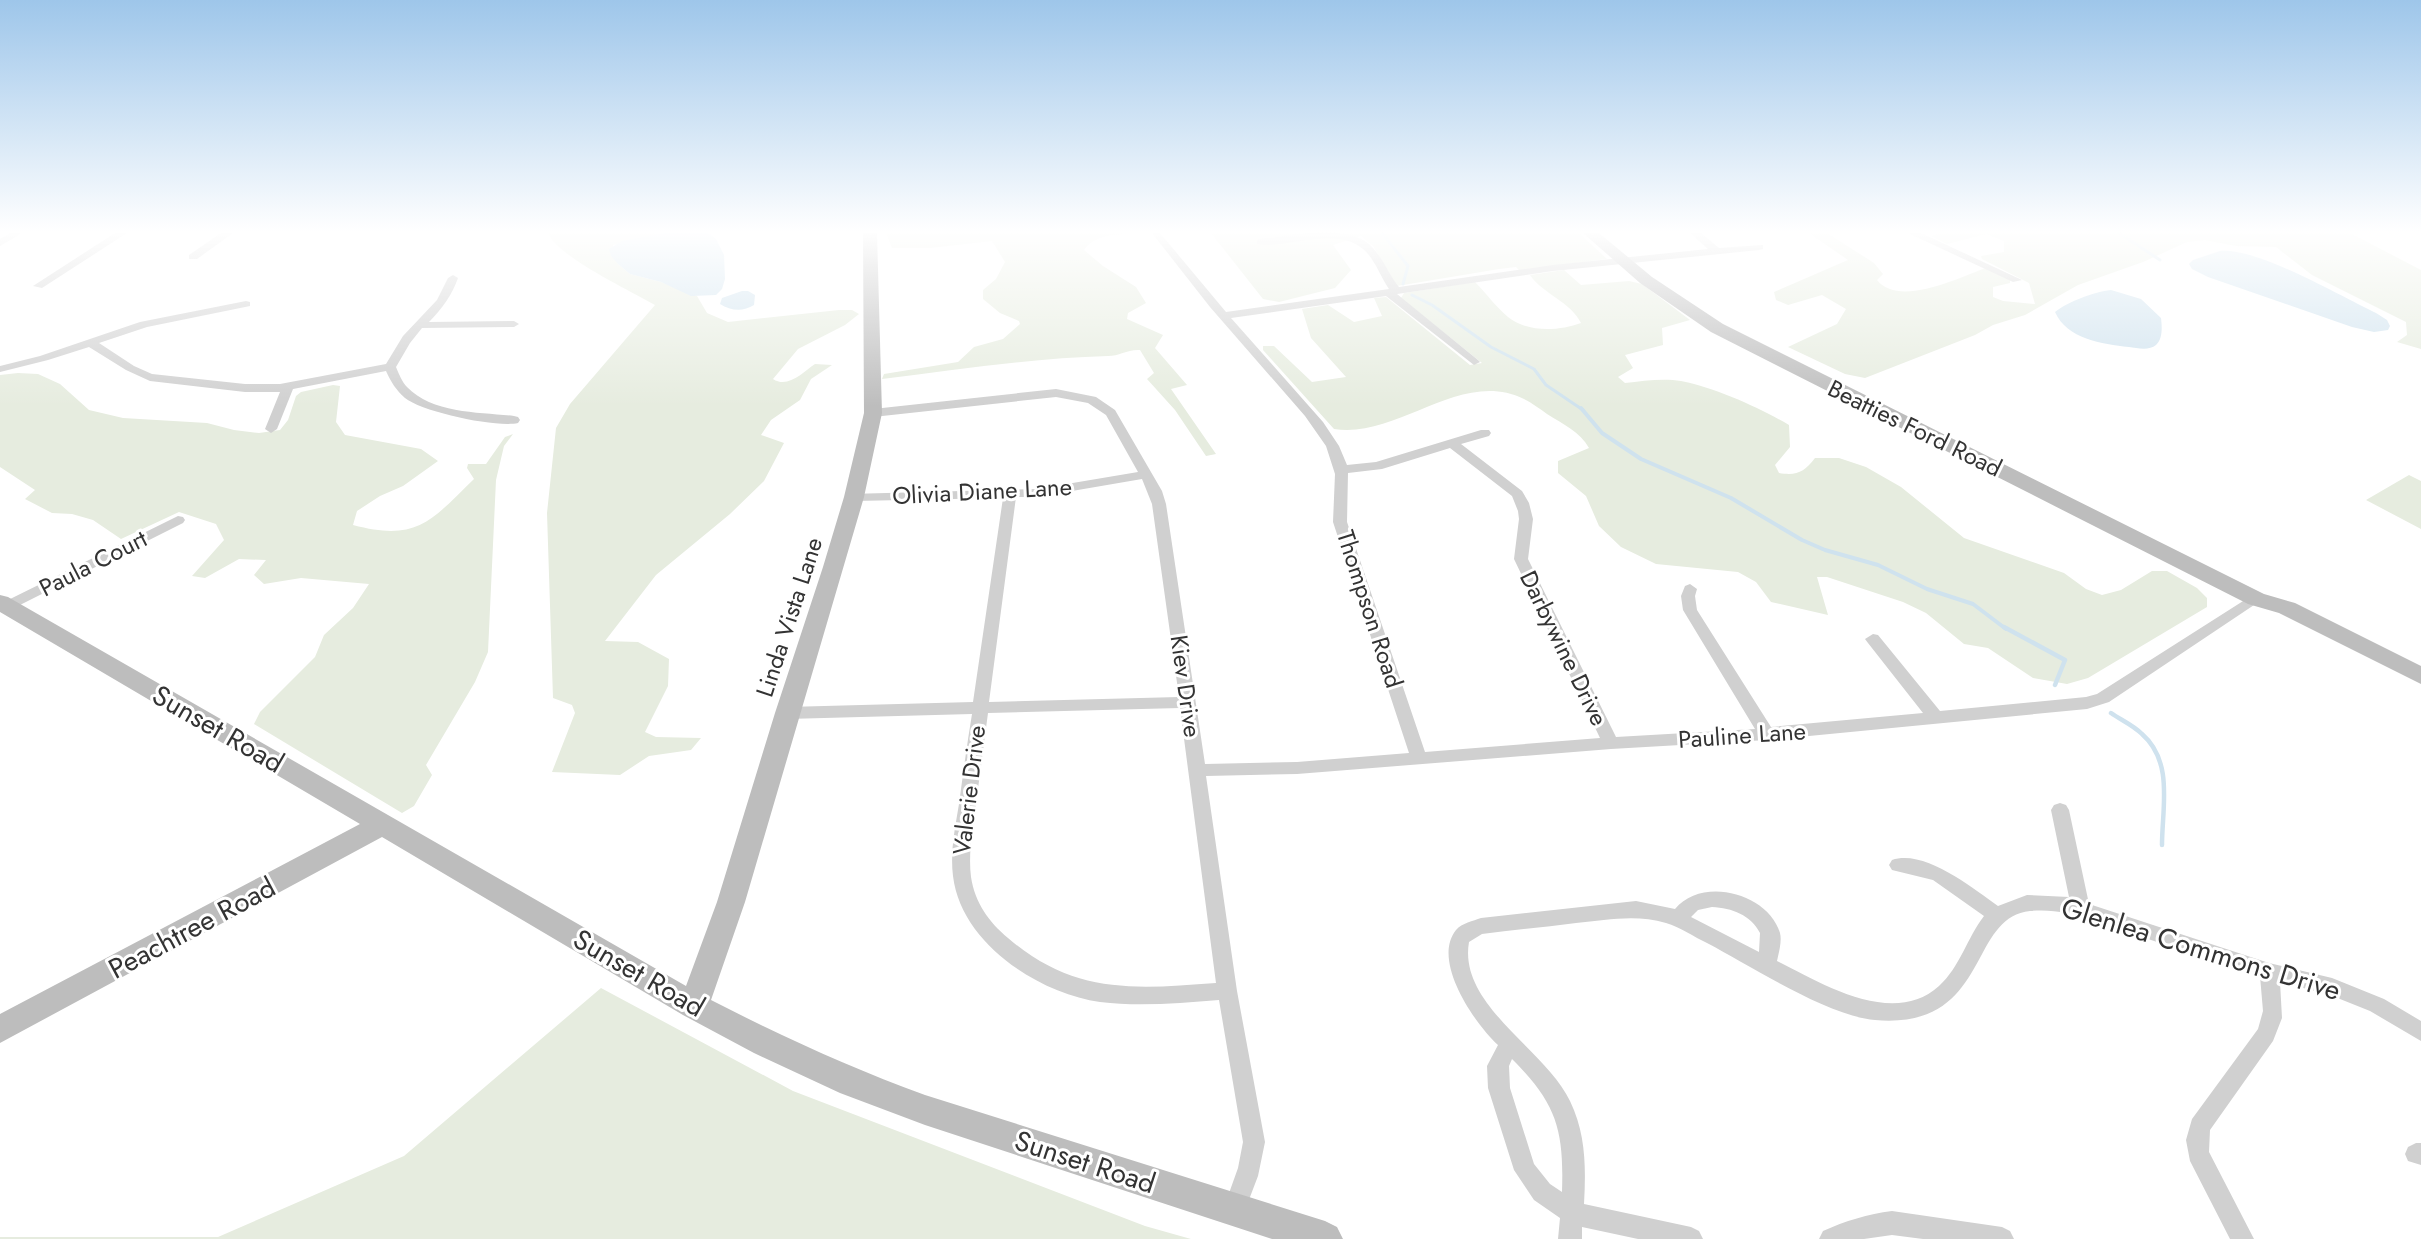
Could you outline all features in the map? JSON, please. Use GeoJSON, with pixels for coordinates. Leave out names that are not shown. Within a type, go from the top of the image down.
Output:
{"type":"FeatureCollection","features":[{"type":"Feature","properties":{"kind":"main road","name":"Linda Vista Lane"},"geometry":{"type":"LineString","coordinates":[[694,1006],[731,902],[854,497],[873,413],[871,291]]}},
{"type":"Feature","properties":{"kind":"main road","name":"Beatties Ford Road"},"geometry":{"type":"LineString","coordinates":[[1662,291],[1717,328],[2256,599],[2287,608],[2421,676]]}},
{"type":"Feature","properties":{"kind":"main road","name":"Beatties Ford Road"},"geometry":{"type":"LineString","coordinates":[[2256,599],[2275,614],[2421,691]]}},
{"type":"Feature","properties":{"kind":"main road","name":"Sunset Road"},"geometry":{"type":"LineString","coordinates":[[4,604],[694,1006],[765,1043],[851,1083],[925,1110],[1325,1239]]}},
{"type":"Feature","properties":{"kind":"main road","name":"Peachtree Road"},"geometry":{"type":"LineString","coordinates":[[0,1029],[384,824]]}},
{"type":"Feature","properties":{"kind":"street"},"geometry":{"type":"LineString","coordinates":[[390,368],[403,344],[446,298],[449,291]]}},
{"type":"Feature","properties":{"kind":"street","name":"Thompson Road"},"geometry":{"type":"LineString","coordinates":[[1203,291],[1323,434],[1338,458],[1343,487],[1340,522],[1419,759]]}},
{"type":"Feature","properties":{"kind":"street"},"geometry":{"type":"LineString","coordinates":[[1224,316],[1400,291]]}},
{"type":"Feature","properties":{"kind":"street"},"geometry":{"type":"LineString","coordinates":[[1392,292],[1474,362]]}},
{"type":"Feature","properties":{"kind":"street"},"geometry":{"type":"LineString","coordinates":[[0,369],[44,358],[144,324],[246,304]]}},
{"type":"Feature","properties":{"kind":"street"},"geometry":{"type":"LineString","coordinates":[[420,325],[514,324]]}},
{"type":"Feature","properties":{"kind":"street"},"geometry":{"type":"LineString","coordinates":[[89,342],[130,368],[150,376],[245,388],[288,386],[390,368]]}},
{"type":"Feature","properties":{"kind":"street"},"geometry":{"type":"LineString","coordinates":[[390,368],[400,388],[412,398],[427,405],[442,410],[514,420]]}},
{"type":"Feature","properties":{"kind":"street"},"geometry":{"type":"LineString","coordinates":[[271,429],[288,386]]}},
{"type":"Feature","properties":{"kind":"street","name":"Kiev Drive"},"geometry":{"type":"LineString","coordinates":[[873,413],[1041,394],[1080,396],[1102,405],[1111,413],[1159,504],[1227,991],[1254,1142],[1246,1181],[1234,1210]]}},
{"type":"Feature","properties":{"kind":"street"},"geometry":{"type":"LineString","coordinates":[[1341,470],[1377,466],[1485,433]]}},
{"type":"Feature","properties":{"kind":"street","name":"Darbywine Drive"},"geometry":{"type":"LineString","coordinates":[[1452,443],[1517,494],[1524,503],[1526,525],[1520,550],[1521,559],[1611,744]]}},
{"type":"Feature","properties":{"kind":"street","name":"Olivia Diane Lane"},"geometry":{"type":"LineString","coordinates":[[854,497],[1010,495],[1067,489],[1145,475]]}},
{"type":"Feature","properties":{"kind":"street","name":"Valerie Drive"},"geometry":{"type":"LineString","coordinates":[[1010,495],[979,708],[960,866],[972,909],[988,930],[1010,950],[1036,969],[1064,984],[1098,993],[1173,994],[1227,991]]}},
{"type":"Feature","properties":{"kind":"street","name":"Paula Court"},"geometry":{"type":"LineString","coordinates":[[4,604],[178,520]]}},
{"type":"Feature","properties":{"kind":"street"},"geometry":{"type":"LineString","coordinates":[[1690,589],[1688,596],[1690,610],[1767,734]]}},
{"type":"Feature","properties":{"kind":"street","name":"Pauline Lane"},"geometry":{"type":"LineString","coordinates":[[1197,770],[1297,768],[1767,734],[2087,703],[2103,698],[2256,599]]}},
{"type":"Feature","properties":{"kind":"street"},"geometry":{"type":"LineString","coordinates":[[1873,639],[1936,718]]}},
{"type":"Feature","properties":{"kind":"street"},"geometry":{"type":"LineString","coordinates":[[787,713],[1188,702]]}},
{"type":"Feature","properties":{"kind":"street"},"geometry":{"type":"LineString","coordinates":[[2060,810],[2081,909]]}},
{"type":"Feature","properties":{"kind":"street"},"geometry":{"type":"LineString","coordinates":[[1570,1239],[1573,1141],[1567,1118],[1554,1091],[1483,1016],[1467,985],[1458,949],[1461,939],[1469,930],[1481,926],[1636,909],[1678,919],[1818,992],[1856,1007],[1893,1011],[1915,1009],[1933,1002],[1957,981],[1988,925],[1996,915],[1931,871],[1898,865]]}},
{"type":"Feature","properties":{"kind":"street"},"geometry":{"type":"LineString","coordinates":[[1678,919],[1690,905],[1705,900],[1740,903],[1761,918],[1770,934],[1767,965]]}},
{"type":"Feature","properties":{"kind":"street","name":"Glenlea Commons Drive"},"geometry":{"type":"LineString","coordinates":[[1996,915],[2027,903],[2045,902],[2081,909],[2269,971],[2332,987],[2377,1005],[2421,1032]]}},
{"type":"Feature","properties":{"kind":"street"},"geometry":{"type":"LineString","coordinates":[[2242,1239],[2198,1154],[2197,1140],[2200,1126],[2266,1035],[2272,1023],[2275,1010],[2269,971]]}},
{"type":"Feature","properties":{"kind":"street"},"geometry":{"type":"LineString","coordinates":[[1509,1043],[1498,1066],[1499,1088],[1525,1170],[1542,1192],[1572,1213],[1691,1239]]}},
{"type":"Feature","properties":{"kind":"street"},"geometry":{"type":"LineString","coordinates":[[1831,1239],[1871,1225],[1892,1223],[2002,1239]]}},
{"type":"Feature","properties":{"kind":"shaded area"},"geometry":{"type":"Polygon","coordinates":[[[629,291],[684,291],[697,296],[707,313],[728,322],[839,310],[852,310],[859,314],[845,325],[798,349],[773,379],[779,382],[790,381],[815,364],[832,365],[811,379],[800,400],[771,420],[761,435],[784,443],[764,481],[730,514],[656,575],[605,641],[638,642],[669,659],[668,686],[645,732],[656,737],[701,738],[691,750],[649,756],[620,775],[552,772],[575,713],[572,705],[553,698],[547,513],[556,428],[570,404],[655,305],[629,291]]]}},
{"type":"Feature","properties":{"kind":"shaded area"},"geometry":{"type":"Polygon","coordinates":[[[983,291],[1138,291],[1146,303],[1128,313],[1127,319],[1163,335],[1155,348],[1187,385],[1171,389],[1216,454],[1206,456],[1175,410],[1147,379],[1154,373],[1140,350],[1112,356],[1023,362],[882,379],[884,374],[958,362],[974,347],[1003,339],[1020,324],[1019,321],[1000,313],[983,299],[983,291]]]}},
{"type":"Feature","properties":{"kind":"shaded area"},"geometry":{"type":"Polygon","coordinates":[[[1257,291],[1324,291],[1279,302],[1263,299],[1257,291]]]}},
{"type":"Feature","properties":{"kind":"shaded area"},"geometry":{"type":"Polygon","coordinates":[[[1483,291],[1508,317],[1525,326],[1544,329],[1563,328],[1581,323],[1571,309],[1546,291],[1651,291],[1690,320],[1662,328],[1663,345],[1625,355],[1633,368],[1618,377],[1625,383],[1667,380],[1694,384],[1736,399],[1789,425],[1790,447],[1775,465],[1779,473],[1800,472],[1815,458],[1839,458],[1866,467],[1901,487],[1964,538],[2064,573],[2086,589],[2102,595],[2121,590],[2152,571],[2167,571],[2197,588],[2207,598],[2207,607],[2088,678],[2067,684],[2033,678],[1988,648],[1964,644],[1926,613],[1903,602],[1827,577],[1817,577],[1828,615],[1771,602],[1756,582],[1738,572],[1656,564],[1621,547],[1599,526],[1586,496],[1558,473],[1558,461],[1589,448],[1571,429],[1524,399],[1500,392],[1476,392],[1429,406],[1382,424],[1358,429],[1334,429],[1263,350],[1263,346],[1274,346],[1312,382],[1346,377],[1311,338],[1302,309],[1328,305],[1354,322],[1382,316],[1374,298],[1386,297],[1470,365],[1482,363],[1401,298],[1404,293],[1483,291]]]}},
{"type":"Feature","properties":{"kind":"shaded area"},"geometry":{"type":"Polygon","coordinates":[[[1993,291],[1993,297],[2003,301],[2035,304],[2031,291],[2068,291],[2025,315],[1993,325],[1975,335],[1865,378],[1845,374],[1788,347],[1837,324],[1846,309],[1822,295],[1788,305],[1776,300],[1774,292],[1993,291]]]}},
{"type":"Feature","properties":{"kind":"shaded area"},"geometry":{"type":"Polygon","coordinates":[[[2344,291],[2421,291],[2421,349],[2397,342],[2407,335],[2406,322],[2344,291]]]}},
{"type":"Feature","properties":{"kind":"shaded area"},"geometry":{"type":"Polygon","coordinates":[[[38,374],[60,384],[89,410],[123,418],[207,423],[259,433],[280,430],[288,420],[296,396],[301,392],[333,385],[340,386],[336,422],[345,435],[421,449],[438,461],[403,486],[380,496],[357,511],[353,525],[375,530],[408,529],[434,516],[474,479],[467,468],[468,464],[486,464],[505,437],[513,434],[504,446],[496,480],[488,652],[475,682],[426,765],[432,775],[414,806],[402,813],[254,724],[260,712],[315,657],[324,635],[353,608],[369,584],[301,578],[264,584],[254,575],[266,560],[239,559],[205,578],[192,576],[224,540],[216,524],[179,512],[121,539],[93,520],[72,514],[52,513],[25,499],[35,490],[0,467],[0,375],[38,374]]]}},
{"type":"Feature","properties":{"kind":"shaded area"},"geometry":{"type":"Polygon","coordinates":[[[2409,475],[2421,481],[2421,529],[2366,500],[2409,475]]]}},
{"type":"Feature","properties":{"kind":"shaded area"},"geometry":{"type":"Polygon","coordinates":[[[601,988],[793,1091],[1145,1226],[1191,1239],[0,1239],[0,1237],[218,1237],[404,1156],[601,988]]]}},
{"type":"Feature","properties":{"kind":"water"},"geometry":{"type":"Polygon","coordinates":[[[680,291],[720,291],[716,295],[691,296],[680,291]]]}},
{"type":"Feature","properties":{"kind":"water"},"geometry":{"type":"Polygon","coordinates":[[[742,291],[755,295],[754,305],[737,310],[720,304],[722,298],[742,291]]]}},
{"type":"Feature","properties":{"kind":"water"},"geometry":{"type":"Polygon","coordinates":[[[2114,291],[2141,299],[2161,318],[2161,336],[2156,345],[2150,348],[2139,348],[2097,342],[2068,328],[2055,312],[2067,304],[2097,293],[2114,291]]]}},
{"type":"Feature","properties":{"kind":"water"},"geometry":{"type":"Polygon","coordinates":[[[2248,291],[2332,291],[2376,313],[2387,320],[2390,326],[2388,330],[2374,332],[2352,327],[2248,291]]]}},
{"type":"Feature","properties":{"kind":"waterway"},"geometry":{"type":"LineString","coordinates":[[1412,295],[1432,305],[1491,347],[1534,369],[1546,385],[1582,410]]}},
{"type":"Feature","properties":{"kind":"waterway"},"geometry":{"type":"LineString","coordinates":[[1582,410],[1602,433],[1641,459],[1731,498],[1802,540],[1825,550],[1878,565],[1927,589],[1973,604],[2006,629]]}},
{"type":"Feature","properties":{"kind":"waterway"},"geometry":{"type":"LineString","coordinates":[[2004,627],[2065,660],[2055,685]]}},
{"type":"Feature","properties":{"kind":"waterway"},"geometry":{"type":"LineString","coordinates":[[2111,713],[2142,734],[2152,745],[2159,758],[2164,786],[2162,845]]}}]}
